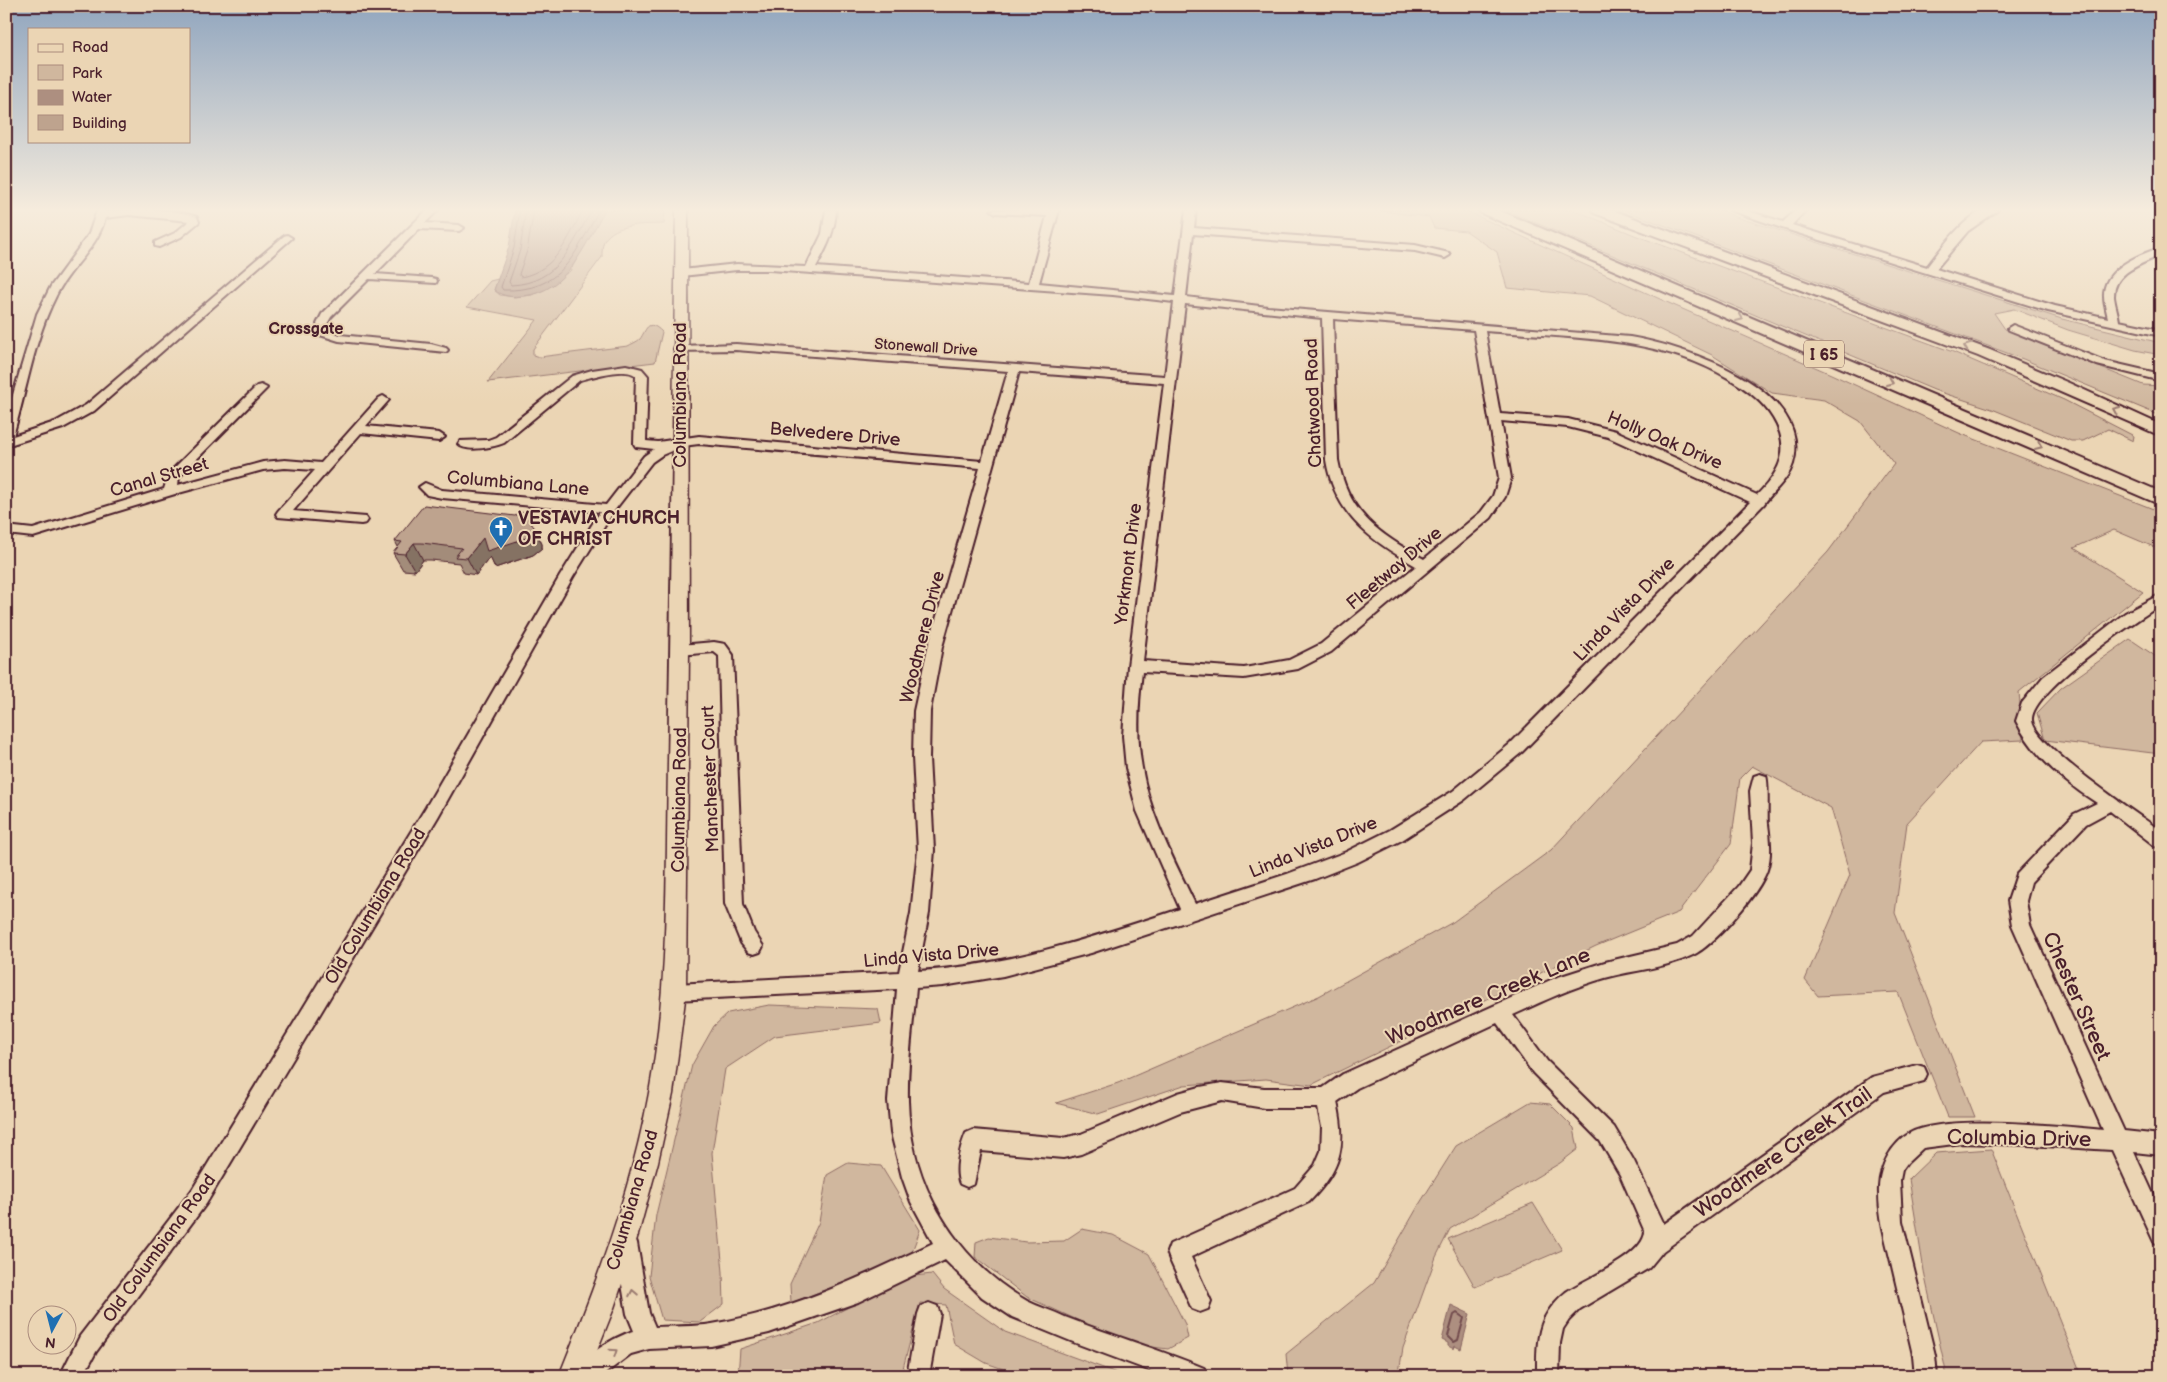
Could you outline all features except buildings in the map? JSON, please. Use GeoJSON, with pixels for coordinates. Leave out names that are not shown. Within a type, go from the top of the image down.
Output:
{"type":"FeatureCollection","features":[{"type":"Feature","properties":{"kind":"highway","name":"I 65"},"geometry":{"type":"LineString","coordinates":[[1637,274],[2161,499]]}},
{"type":"Feature","properties":{"kind":"highway"},"geometry":{"type":"LineString","coordinates":[[1773,274],[1984,353],[2161,430]]}},
{"type":"Feature","properties":{"kind":"main road","name":"Columbiana Road"},"geometry":{"type":"LineString","coordinates":[[573,1376],[600,1308],[625,1235],[645,1162],[661,1094],[675,992],[680,650],[680,349],[682,274]]}},
{"type":"Feature","properties":{"kind":"street"},"geometry":{"type":"LineString","coordinates":[[6,441],[38,325],[49,298],[63,274]]}},
{"type":"Feature","properties":{"kind":"street"},"geometry":{"type":"LineString","coordinates":[[6,441],[59,426],[90,408],[245,274]]}},
{"type":"Feature","properties":{"kind":"street","name":"Linda Vista Drive"},"geometry":{"type":"LineString","coordinates":[[675,992],[907,980],[983,974],[1012,968],[1080,949],[1313,872],[1352,857],[1388,840],[1448,804],[1474,785],[1516,748],[1759,501],[1784,472],[1791,446],[1784,424],[1766,402],[1746,384],[1718,367],[1666,348],[1614,338],[1327,315],[1124,293],[872,274]]}},
{"type":"Feature","properties":{"kind":"street"},"geometry":{"type":"LineString","coordinates":[[1033,286],[1036,274]]}},
{"type":"Feature","properties":{"kind":"street","name":"Yorkmont Drive"},"geometry":{"type":"LineString","coordinates":[[1183,274],[1135,666],[1130,726],[1135,776],[1151,828],[1190,912]]}},
{"type":"Feature","properties":{"kind":"street"},"geometry":{"type":"LineString","coordinates":[[1940,274],[2052,309],[2161,333]]}},
{"type":"Feature","properties":{"kind":"street"},"geometry":{"type":"LineString","coordinates":[[2114,323],[2109,296],[2114,278],[2119,274]]}},
{"type":"Feature","properties":{"kind":"street"},"geometry":{"type":"LineString","coordinates":[[432,280],[366,276],[323,320],[324,333],[339,338],[431,346],[442,350]]}},
{"type":"Feature","properties":{"kind":"street","name":"Chatwood Road"},"geometry":{"type":"LineString","coordinates":[[1327,315],[1332,460],[1335,481],[1353,514],[1375,535],[1426,566]]}},
{"type":"Feature","properties":{"kind":"street","name":"Fleetway Drive"},"geometry":{"type":"LineString","coordinates":[[1135,666],[1244,673],[1264,671],[1294,664],[1326,648],[1486,515],[1499,497],[1505,478],[1480,327]]}},
{"type":"Feature","properties":{"kind":"street"},"geometry":{"type":"LineString","coordinates":[[2013,328],[2101,363],[2161,378]]}},
{"type":"Feature","properties":{"kind":"street","name":"Stonewall Drive"},"geometry":{"type":"LineString","coordinates":[[680,349],[736,347],[1170,380]]}},
{"type":"Feature","properties":{"kind":"street","name":"Belvedere Drive"},"geometry":{"type":"LineString","coordinates":[[464,444],[490,444],[500,440],[576,378],[592,373],[626,368],[638,371],[642,376],[640,444],[658,446],[699,440],[734,442],[987,465]]}},
{"type":"Feature","properties":{"kind":"street","name":"Woodmere Drive"},"geometry":{"type":"LineString","coordinates":[[1014,368],[924,692],[921,735],[926,850],[920,913],[907,980],[898,1101],[901,1133],[921,1202],[933,1225],[948,1247],[990,1289],[1020,1309],[1078,1333],[1196,1376]]}},
{"type":"Feature","properties":{"kind":"street"},"geometry":{"type":"LineString","coordinates":[[170,491],[173,476],[261,388]]}},
{"type":"Feature","properties":{"kind":"street"},"geometry":{"type":"LineString","coordinates":[[361,520],[283,514],[382,400]]}},
{"type":"Feature","properties":{"kind":"street","name":"Holly Oak Drive"},"geometry":{"type":"LineString","coordinates":[[1495,417],[1568,423],[1612,434],[1759,501]]}},
{"type":"Feature","properties":{"kind":"street"},"geometry":{"type":"LineString","coordinates":[[357,429],[439,437]]}},
{"type":"Feature","properties":{"kind":"street","name":"Old Columbiana Road"},"geometry":{"type":"LineString","coordinates":[[71,1376],[88,1344],[199,1197],[432,812],[567,576],[610,509],[648,459],[658,452],[680,443]]}},
{"type":"Feature","properties":{"kind":"street","name":"Canal Street"},"geometry":{"type":"LineString","coordinates":[[6,530],[33,533],[170,491],[263,466],[285,464],[323,467]]}},
{"type":"Feature","properties":{"kind":"street","name":"Columbiana Lane"},"geometry":{"type":"LineString","coordinates":[[425,487],[432,492],[442,494],[610,509]]}},
{"type":"Feature","properties":{"kind":"street"},"geometry":{"type":"LineString","coordinates":[[2158,601],[2130,617],[2048,682],[2027,706],[2024,720],[2031,735],[2054,760],[2088,789],[2161,841]]}},
{"type":"Feature","properties":{"kind":"street","name":"Manchester Court"},"geometry":{"type":"LineString","coordinates":[[680,650],[714,647],[720,648],[726,655],[734,904],[747,937],[754,946]]}},
{"type":"Feature","properties":{"kind":"street","name":"Woodmere Creek Lane"},"geometry":{"type":"LineString","coordinates":[[1326,1098],[1350,1081],[1583,976],[1693,946],[1711,930],[1739,899],[1751,883],[1760,865],[1762,843],[1757,795],[1760,780]]}},
{"type":"Feature","properties":{"kind":"street","name":"Chester Street"},"geometry":{"type":"LineString","coordinates":[[2110,803],[2080,819],[2023,879],[2017,901],[2021,925],[2161,1234]]}},
{"type":"Feature","properties":{"kind":"street"},"geometry":{"type":"LineString","coordinates":[[1500,1012],[1540,1067],[1607,1134],[1618,1149],[1652,1220],[1656,1231],[1655,1243]]}},
{"type":"Feature","properties":{"kind":"street","name":"Woodmere Creek Trail"},"geometry":{"type":"LineString","coordinates":[[1550,1374],[1549,1343],[1553,1325],[1561,1312],[1572,1301],[1641,1260],[1655,1243],[1879,1084],[1917,1074]]}},
{"type":"Feature","properties":{"kind":"street"},"geometry":{"type":"LineString","coordinates":[[967,1177],[973,1140],[1064,1148],[1081,1144],[1178,1103],[1200,1096],[1222,1092],[1281,1099],[1326,1098],[1334,1136],[1326,1166],[1317,1180],[1302,1194],[1178,1252],[1200,1301]]}},
{"type":"Feature","properties":{"kind":"street","name":"Columbia Drive"},"geometry":{"type":"LineString","coordinates":[[1926,1376],[1924,1355],[1892,1221],[1890,1182],[1897,1159],[1919,1140],[1954,1134],[1992,1133],[2118,1140],[2161,1145]]}},
{"type":"Feature","properties":{"kind":"street"},"geometry":{"type":"LineString","coordinates":[[625,1235],[638,1314],[649,1338]]}},
{"type":"Feature","properties":{"kind":"street"},"geometry":{"type":"LineString","coordinates":[[584,1376],[609,1355],[626,1344],[649,1338],[710,1335],[769,1322],[850,1294],[948,1247]]}},
{"type":"Feature","properties":{"kind":"street"},"geometry":{"type":"LineString","coordinates":[[918,1376],[929,1314]]}},
{"type":"Feature","properties":{"kind":"green space"},"geometry":{"type":"Polygon","coordinates":[[[564,274],[589,274],[533,349],[533,355],[539,357],[628,346],[640,339],[648,327],[653,326],[662,332],[655,362],[488,382],[537,320],[467,307],[490,281],[498,279],[494,290],[500,295],[514,297],[532,295],[564,274]]]}},
{"type":"Feature","properties":{"kind":"green space"},"geometry":{"type":"Polygon","coordinates":[[[1503,274],[1606,274],[1959,433],[2161,512],[2161,550],[2114,530],[2074,548],[2143,592],[2019,692],[2023,740],[1981,742],[1907,823],[1895,913],[1975,1117],[1948,1117],[1898,992],[1818,996],[1805,980],[1850,875],[1831,808],[1752,766],[1740,778],[1731,844],[1679,912],[1596,946],[1311,1085],[1266,1079],[1184,1085],[1098,1114],[1056,1103],[1118,1083],[1319,996],[1453,922],[1551,850],[1828,552],[1894,464],[1860,421],[1824,400],[1772,393],[1712,355],[1590,296],[1507,288],[1503,274]]]}},
{"type":"Feature","properties":{"kind":"green space"},"geometry":{"type":"Polygon","coordinates":[[[1659,274],[1742,274],[1953,352],[2064,400],[2134,436],[2133,441],[2108,429],[2083,441],[2071,441],[1992,409],[1934,390],[1659,274]]]}},
{"type":"Feature","properties":{"kind":"green space"},"geometry":{"type":"Polygon","coordinates":[[[1796,274],[1920,274],[2062,319],[2161,343],[2161,355],[2135,350],[2068,330],[2014,309],[1994,313],[2005,329],[2143,385],[2161,386],[2161,416],[2023,359],[1796,274]]]}},
{"type":"Feature","properties":{"kind":"green space"},"geometry":{"type":"Polygon","coordinates":[[[2130,639],[2161,660],[2161,754],[2045,740],[2037,713],[2061,688],[2130,639]]]}},
{"type":"Feature","properties":{"kind":"green space"},"geometry":{"type":"Polygon","coordinates":[[[769,1005],[878,1009],[881,1023],[775,1036],[725,1069],[712,1153],[723,1272],[724,1304],[700,1322],[662,1320],[649,1276],[656,1215],[692,1065],[714,1026],[728,1013],[769,1005]]]}},
{"type":"Feature","properties":{"kind":"green space"},"geometry":{"type":"Polygon","coordinates":[[[1530,1102],[1550,1104],[1574,1128],[1578,1149],[1560,1163],[1450,1229],[1436,1257],[1403,1348],[1399,1372],[1403,1376],[1288,1376],[1286,1354],[1374,1283],[1420,1203],[1456,1146],[1530,1102]]]}},
{"type":"Feature","properties":{"kind":"green space"},"geometry":{"type":"Polygon","coordinates":[[[1991,1149],[2082,1376],[1947,1376],[1925,1277],[1909,1179],[1936,1153],[1991,1149]]]}},
{"type":"Feature","properties":{"kind":"green space"},"geometry":{"type":"Polygon","coordinates":[[[848,1163],[881,1166],[920,1230],[910,1257],[791,1303],[790,1284],[819,1222],[827,1175],[848,1163]]]}},
{"type":"Feature","properties":{"kind":"green space"},"geometry":{"type":"Polygon","coordinates":[[[1533,1203],[1562,1250],[1475,1287],[1448,1239],[1533,1203]]]}},
{"type":"Feature","properties":{"kind":"green space"},"geometry":{"type":"Polygon","coordinates":[[[1082,1229],[1113,1235],[1149,1254],[1185,1324],[1188,1338],[1168,1349],[1130,1344],[1027,1297],[975,1257],[976,1242],[989,1237],[1026,1242],[1064,1241],[1082,1229]]]}},
{"type":"Feature","properties":{"kind":"green space"},"geometry":{"type":"Polygon","coordinates":[[[932,1274],[944,1289],[1005,1332],[1125,1376],[1023,1376],[986,1363],[954,1344],[946,1305],[920,1303],[901,1376],[738,1376],[740,1349],[818,1323],[906,1277],[932,1274]]]}},
{"type":"Feature","properties":{"kind":"water"},"geometry":{"type":"Polygon","coordinates":[[[499,274],[564,274],[552,286],[539,293],[516,296],[504,295],[494,290],[499,274]]]}},
{"type":"Feature","properties":{"kind":"water"},"geometry":{"type":"Polygon","coordinates":[[[1451,1305],[1470,1314],[1461,1349],[1455,1346],[1454,1349],[1442,1340],[1451,1305]]]}},
{"type":"Feature","properties":{"kind":"place","name":"VESTAVIA CHURCH OF CHRIST"},"geometry":{"type":"Point","coordinates":[501,549]}},
{"type":"Feature","properties":{"kind":"district","name":"Crossgate"},"geometry":{"type":"Point","coordinates":[306,328]}}]}
